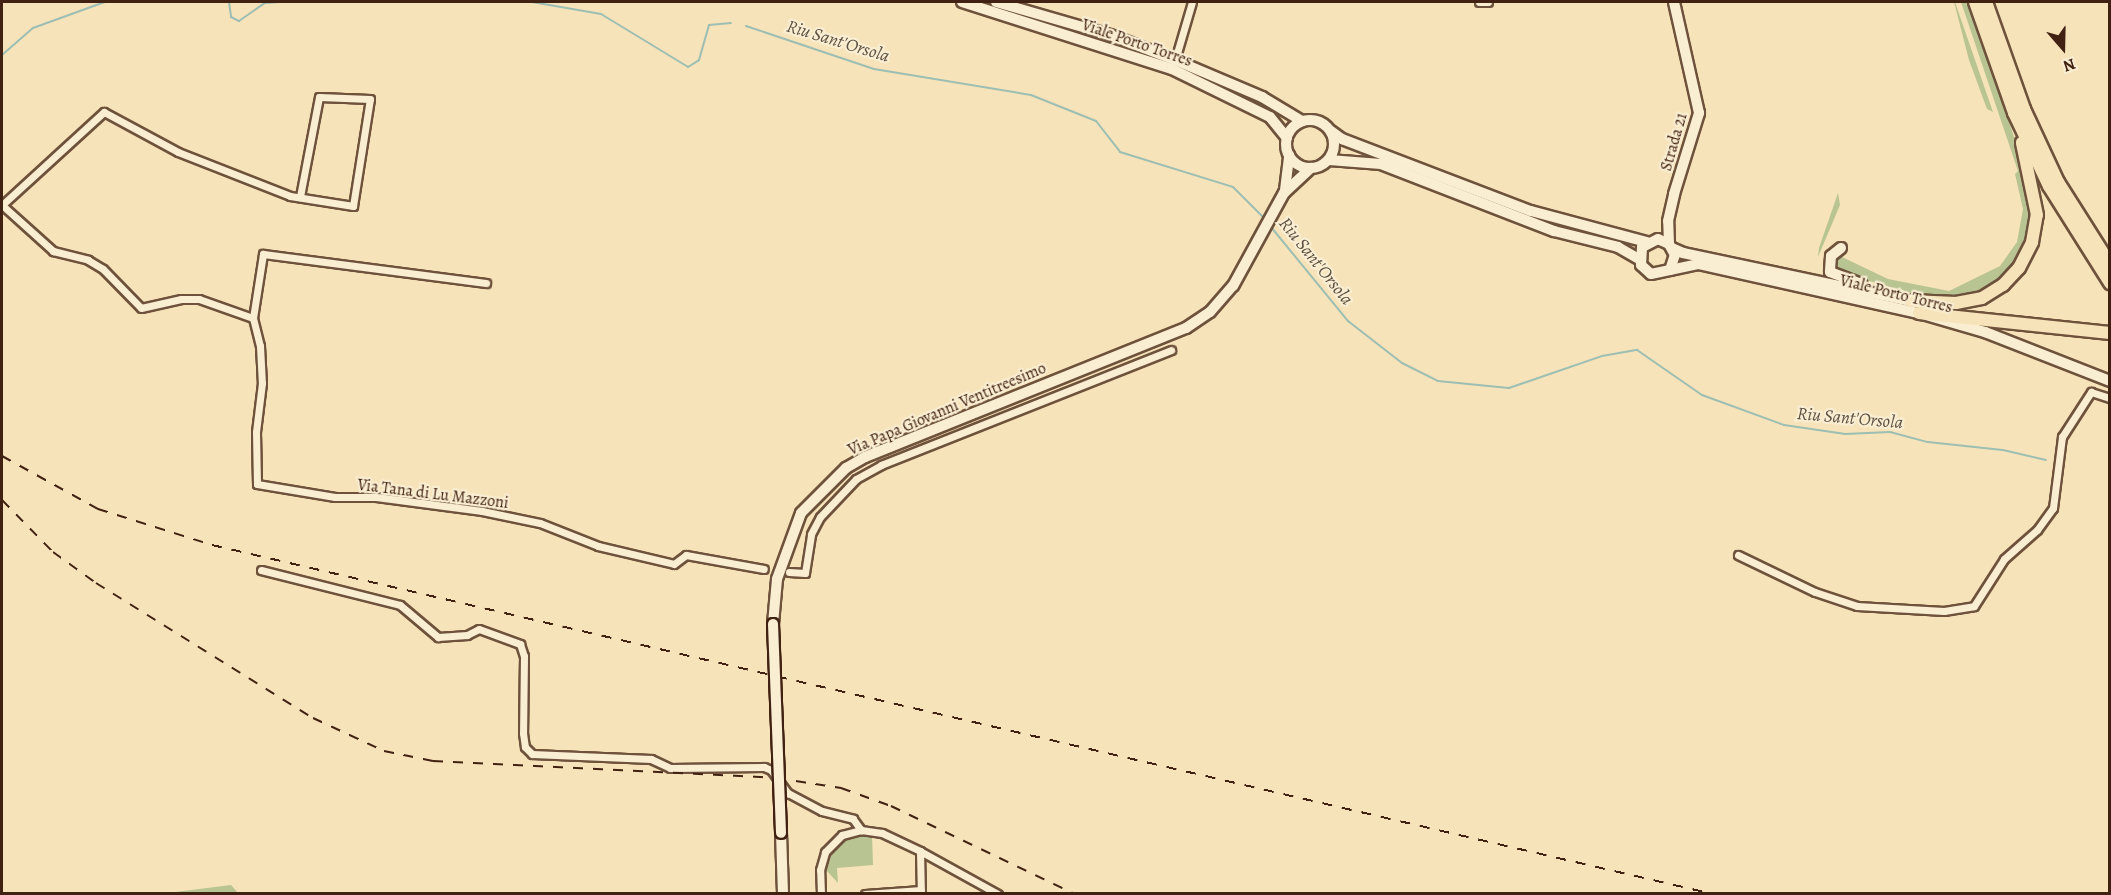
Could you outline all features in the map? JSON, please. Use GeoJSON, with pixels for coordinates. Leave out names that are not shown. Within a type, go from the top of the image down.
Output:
{"type":"FeatureCollection","features":[{"type":"Feature","properties":{"kind":"highway"},"geometry":{"type":"LineString","coordinates":[[1905,300],[1956,303],[1982,298],[2003,285],[2019,268],[2032,242],[2037,215],[2033,181],[2014,113],[1976,2]]}},
{"type":"Feature","properties":{"kind":"highway"},"geometry":{"type":"LineString","coordinates":[[1986,2],[2024,109],[2058,182],[2109,264]]}},
{"type":"Feature","properties":{"kind":"highway"},"geometry":{"type":"LineString","coordinates":[[2014,113],[2049,186],[2109,283]]}},
{"type":"Feature","properties":{"kind":"highway"},"geometry":{"type":"LineString","coordinates":[[1905,300],[1957,314]]}},
{"type":"Feature","properties":{"kind":"highway"},"geometry":{"type":"LineString","coordinates":[[1919,313],[1957,314],[2109,333]]}},
{"type":"Feature","properties":{"kind":"main road","name":"Viale Porto Torres"},"geometry":{"type":"LineString","coordinates":[[962,2],[1190,77],[1270,117],[1287,138]]}},
{"type":"Feature","properties":{"kind":"main road","name":"Viale Porto Torres"},"geometry":{"type":"LineString","coordinates":[[996,2],[1110,35],[1262,97],[1302,121]]}},
{"type":"Feature","properties":{"kind":"main road","name":"Strada 21"},"geometry":{"type":"LineString","coordinates":[[1652,241],[1668,221],[1700,113],[1674,2]]}},
{"type":"Feature","properties":{"kind":"main road"},"geometry":{"type":"LineString","coordinates":[[1302,121],[1319,121],[1342,139],[1531,211],[1671,246],[1674,263],[1670,270],[1651,274],[1639,259],[1618,247],[1554,231],[1381,164],[1329,160],[1311,168],[1302,167],[1289,155],[1287,138],[1302,121]]}},
{"type":"Feature","properties":{"kind":"main road"},"geometry":{"type":"LineString","coordinates":[[1329,160],[1334,151],[1332,131]]}},
{"type":"Feature","properties":{"kind":"main road","name":"Via Papa Giovanni Ventitreesimo"},"geometry":{"type":"LineString","coordinates":[[783,894],[773,624],[777,579],[801,513],[846,468],[865,457],[1186,328],[1210,312],[1233,286],[1272,218],[1284,193],[1289,155]]}},
{"type":"Feature","properties":{"kind":"main road","name":"Via Papa Giovanni Ventitreesimo"},"geometry":{"type":"LineString","coordinates":[[1284,193],[1311,168]]}},
{"type":"Feature","properties":{"kind":"main road","name":"Strada 21"},"geometry":{"type":"LineString","coordinates":[[1668,221],[1671,246]]}},
{"type":"Feature","properties":{"kind":"main road"},"geometry":{"type":"LineString","coordinates":[[1639,259],[1652,241]]}},
{"type":"Feature","properties":{"kind":"main road","name":"Viale Porto Torres"},"geometry":{"type":"LineString","coordinates":[[1671,246],[1683,253],[1905,300]]}},
{"type":"Feature","properties":{"kind":"main road"},"geometry":{"type":"LineString","coordinates":[[1841,248],[1830,256],[1830,272],[1837,278],[1886,289],[1905,300]]}},
{"type":"Feature","properties":{"kind":"main road","name":"Viale Porto Torres"},"geometry":{"type":"LineString","coordinates":[[1670,270],[1699,264],[1919,313],[1985,332],[2109,381]]}},
{"type":"Feature","properties":{"kind":"street"},"geometry":{"type":"LineString","coordinates":[[1174,60],[1192,2]]}},
{"type":"Feature","properties":{"kind":"street"},"geometry":{"type":"LineString","coordinates":[[1479,2],[1488,2]]}},
{"type":"Feature","properties":{"kind":"street"},"geometry":{"type":"LineString","coordinates":[[253,318],[199,299],[141,308],[103,268],[88,260],[53,251],[2,205],[104,112],[178,152],[300,197],[353,206],[370,99],[319,97],[300,197]]}},
{"type":"Feature","properties":{"kind":"street","name":"Via Tana di Lu Mazzoni"},"geometry":{"type":"LineString","coordinates":[[486,283],[263,254],[253,318],[260,346],[262,383],[256,432],[257,484],[335,497],[376,497],[482,511],[540,523],[598,546],[674,564],[686,555],[764,569]]}},
{"type":"Feature","properties":{"kind":"street"},"geometry":{"type":"LineString","coordinates":[[789,572],[806,573],[811,534],[820,517],[856,479],[881,465],[1057,393],[1171,350]]}},
{"type":"Feature","properties":{"kind":"street"},"geometry":{"type":"LineString","coordinates":[[1057,380],[1057,393]]}},
{"type":"Feature","properties":{"kind":"street"},"geometry":{"type":"LineString","coordinates":[[1738,555],[1815,592],[1857,606],[1944,611],[1974,606],[2004,559],[2037,530],[2053,508],[2056,468],[2068,428],[2091,392],[2109,398]]}},
{"type":"Feature","properties":{"kind":"street"},"geometry":{"type":"LineString","coordinates":[[261,570],[400,605],[438,637],[467,635],[479,629],[520,644],[524,656],[523,733],[525,747],[532,754],[651,759],[670,768],[765,767],[771,770],[788,793],[822,810],[853,819],[861,830]]}},
{"type":"Feature","properties":{"kind":"street"},"geometry":{"type":"LineString","coordinates":[[821,894],[820,870],[825,852],[842,835],[861,830],[882,834],[920,851],[998,894]]}},
{"type":"Feature","properties":{"kind":"street"},"geometry":{"type":"LineString","coordinates":[[865,894],[921,892],[920,851]]}},
{"type":"Feature","properties":{"kind":"green space"},"geometry":{"type":"Polygon","coordinates":[[[1954,2],[1993,112],[1987,109],[1969,60],[1954,2]]]}},
{"type":"Feature","properties":{"kind":"green space"},"geometry":{"type":"Polygon","coordinates":[[[1961,2],[1969,2],[2033,194],[2034,212],[2021,260],[1997,286],[1967,298],[1932,299],[1838,272],[1834,260],[1842,257],[1888,279],[1949,291],[2000,266],[2017,242],[2023,209],[2015,174],[2018,171],[1961,2]]]}},
{"type":"Feature","properties":{"kind":"green space"},"geometry":{"type":"Polygon","coordinates":[[[1838,193],[1840,205],[1818,257],[1819,248],[1838,193]]]}},
{"type":"Feature","properties":{"kind":"green space"},"geometry":{"type":"Polygon","coordinates":[[[854,835],[872,835],[873,865],[837,868],[838,883],[826,870],[830,855],[837,845],[854,835]]]}},
{"type":"Feature","properties":{"kind":"green space"},"geometry":{"type":"Polygon","coordinates":[[[231,885],[238,893],[167,893],[231,885]]]}},
{"type":"Feature","properties":{"kind":"waterway","name":"Riu Sant'Orsola"},"geometry":{"type":"LineString","coordinates":[[2,55],[33,28],[105,2]]}},
{"type":"Feature","properties":{"kind":"waterway","name":"Riu Sant'Orsola"},"geometry":{"type":"LineString","coordinates":[[229,2],[231,17],[239,21],[265,3],[279,2]]}},
{"type":"Feature","properties":{"kind":"waterway","name":"Riu Sant'Orsola"},"geometry":{"type":"LineString","coordinates":[[335,2],[400,2]]}},
{"type":"Feature","properties":{"kind":"waterway","name":"Riu Sant'Orsola"},"geometry":{"type":"LineString","coordinates":[[532,2],[601,14],[688,67],[699,60],[709,25],[731,23]]}},
{"type":"Feature","properties":{"kind":"waterway","name":"Riu Sant'Orsola"},"geometry":{"type":"LineString","coordinates":[[746,26],[874,69],[1031,95],[1096,121],[1120,152],[1233,187],[1266,220]]}},
{"type":"Feature","properties":{"kind":"waterway","name":"Riu Sant'Orsola"},"geometry":{"type":"LineString","coordinates":[[1271,227],[1348,321],[1402,363],[1438,381],[1509,388],[1602,356],[1637,350],[1702,395],[1784,425],[1845,434],[1890,432],[1928,442],[2003,450],[2046,460]]}},
{"type":"Feature","properties":{"kind":"railway"},"geometry":{"type":"LineString","coordinates":[[2,456],[98,509],[212,545],[1713,894]]}},
{"type":"Feature","properties":{"kind":"railway"},"geometry":{"type":"LineString","coordinates":[[2,500],[53,552],[96,583],[313,718],[384,751],[433,761],[776,778],[841,788],[891,806],[1075,894]]}}]}
